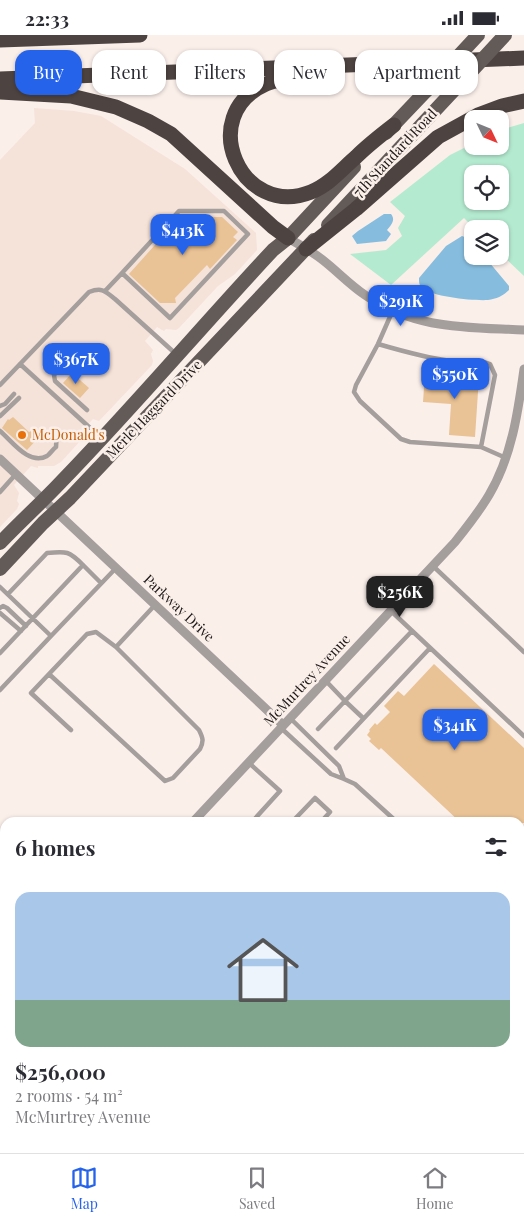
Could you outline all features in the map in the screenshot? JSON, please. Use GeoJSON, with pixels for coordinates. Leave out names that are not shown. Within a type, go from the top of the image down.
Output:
{"type":"FeatureCollection","features":[{"type":"Feature","properties":{"kind":"highway"},"geometry":{"type":"LineString","coordinates":[[0,40],[140,35]]}},
{"type":"Feature","properties":{"kind":"highway"},"geometry":{"type":"LineString","coordinates":[[478,60],[524,58]]}},
{"type":"Feature","properties":{"kind":"highway"},"geometry":{"type":"LineString","coordinates":[[0,79],[355,66]]}},
{"type":"Feature","properties":{"kind":"highway"},"geometry":{"type":"LineString","coordinates":[[355,70],[279,80],[267,83],[254,90],[242,103],[233,118],[230,141],[234,161],[242,173],[253,184],[281,196],[296,196],[313,191],[329,181],[394,125]]}},
{"type":"Feature","properties":{"kind":"highway"},"geometry":{"type":"LineString","coordinates":[[0,92],[71,96],[116,107],[148,121],[172,134],[273,227],[288,238]]}},
{"type":"Feature","properties":{"kind":"highway"},"geometry":{"type":"LineString","coordinates":[[306,249],[356,209],[438,137],[478,115],[502,106],[524,101]]}},
{"type":"Feature","properties":{"kind":"main road","name":"7th Standard Road"},"geometry":{"type":"LineString","coordinates":[[288,238],[478,35]]}},
{"type":"Feature","properties":{"kind":"main road","name":"7th Standard Road"},"geometry":{"type":"LineString","coordinates":[[306,249],[505,35]]}},
{"type":"Feature","properties":{"kind":"main road","name":"Merle Haggard Drive"},"geometry":{"type":"LineString","coordinates":[[0,543],[58,485],[178,356],[272,250],[288,238]]}},
{"type":"Feature","properties":{"kind":"main road","name":"Merle Haggard Drive"},"geometry":{"type":"LineString","coordinates":[[0,569],[306,249]]}},
{"type":"Feature","properties":{"kind":"street"},"geometry":{"type":"LineString","coordinates":[[288,238],[324,260],[341,277],[366,296],[412,319],[442,326],[524,330]]}},
{"type":"Feature","properties":{"kind":"street","name":"McMurtrey Avenue"},"geometry":{"type":"LineString","coordinates":[[198,817],[433,566],[474,517],[490,494],[506,458],[517,414],[524,369]]}},
{"type":"Feature","properties":{"kind":"street","name":"Parkway Drive"},"geometry":{"type":"LineString","coordinates":[[0,459],[285,724]]}},
{"type":"Feature","properties":{"kind":"lane"},"geometry":{"type":"LineString","coordinates":[[105,291],[179,211],[224,211],[248,235],[170,318],[122,273]]}},
{"type":"Feature","properties":{"kind":"lane"},"geometry":{"type":"LineString","coordinates":[[0,385],[89,292],[97,289],[105,291],[178,356]]}},
{"type":"Feature","properties":{"kind":"lane"},"geometry":{"type":"LineString","coordinates":[[393,310],[378,344],[356,385],[354,392],[360,401],[402,439],[410,442],[481,447],[506,458]]}},
{"type":"Feature","properties":{"kind":"lane"},"geometry":{"type":"LineString","coordinates":[[378,344],[420,356],[452,361],[483,361],[490,364],[495,375],[481,447]]}},
{"type":"Feature","properties":{"kind":"lane"},"geometry":{"type":"LineString","coordinates":[[76,352],[54,375],[55,381],[87,410]]}},
{"type":"Feature","properties":{"kind":"lane"},"geometry":{"type":"LineString","coordinates":[[20,364],[101,438]]}},
{"type":"Feature","properties":{"kind":"lane"},"geometry":{"type":"LineString","coordinates":[[0,406],[17,396],[0,415]]}},
{"type":"Feature","properties":{"kind":"lane"},"geometry":{"type":"LineString","coordinates":[[0,431],[24,454],[32,458],[38,458],[47,456],[56,447],[56,430]]}},
{"type":"Feature","properties":{"kind":"lane"},"geometry":{"type":"LineString","coordinates":[[0,492],[16,474]]}},
{"type":"Feature","properties":{"kind":"lane"},"geometry":{"type":"LineString","coordinates":[[8,594],[47,553],[68,552],[73,554],[101,583]]}},
{"type":"Feature","properties":{"kind":"lane"},"geometry":{"type":"LineString","coordinates":[[0,653],[83,565]]}},
{"type":"Feature","properties":{"kind":"lane"},"geometry":{"type":"LineString","coordinates":[[433,566],[524,653]]}},
{"type":"Feature","properties":{"kind":"lane"},"geometry":{"type":"LineString","coordinates":[[0,690],[116,568]]}},
{"type":"Feature","properties":{"kind":"lane"},"geometry":{"type":"LineString","coordinates":[[0,587],[51,636]]}},
{"type":"Feature","properties":{"kind":"lane"},"geometry":{"type":"LineString","coordinates":[[116,647],[156,605]]}},
{"type":"Feature","properties":{"kind":"lane"},"geometry":{"type":"LineString","coordinates":[[0,608],[3,606],[7,608],[26,626]]}},
{"type":"Feature","properties":{"kind":"lane"},"geometry":{"type":"LineString","coordinates":[[391,611],[524,735]]}},
{"type":"Feature","properties":{"kind":"lane"},"geometry":{"type":"LineString","coordinates":[[0,613],[21,631]]}},
{"type":"Feature","properties":{"kind":"lane"},"geometry":{"type":"LineString","coordinates":[[318,729],[412,631]]}},
{"type":"Feature","properties":{"kind":"lane"},"geometry":{"type":"LineString","coordinates":[[49,674],[165,781],[173,778],[200,749],[203,743],[200,730],[116,647],[96,632],[87,634],[49,674],[31,693],[72,730]]}},
{"type":"Feature","properties":{"kind":"lane"},"geometry":{"type":"LineString","coordinates":[[336,747],[430,648]]}},
{"type":"Feature","properties":{"kind":"lane"},"geometry":{"type":"LineString","coordinates":[[325,681],[363,718]]}},
{"type":"Feature","properties":{"kind":"lane"},"geometry":{"type":"LineString","coordinates":[[285,724],[331,774],[355,784],[391,817]]}},
{"type":"Feature","properties":{"kind":"lane"},"geometry":{"type":"LineString","coordinates":[[285,724],[339,766],[344,779]]}},
{"type":"Feature","properties":{"kind":"lane"},"geometry":{"type":"LineString","coordinates":[[248,762],[280,791],[256,817]]}},
{"type":"Feature","properties":{"kind":"lane"},"geometry":{"type":"LineString","coordinates":[[297,817],[315,798],[330,812],[325,817]]}},
{"type":"Feature","properties":{"kind":"shaded area"},"geometry":{"type":"Polygon","coordinates":[[[34,108],[74,111],[101,116],[185,169],[256,233],[257,250],[235,274],[218,286],[179,328],[176,330],[166,329],[164,331],[157,327],[145,341],[153,350],[151,354],[152,365],[99,421],[93,419],[80,434],[82,439],[61,462],[54,466],[38,466],[38,468],[31,466],[14,485],[19,493],[17,509],[0,527],[0,160],[35,123],[34,108]]]}},
{"type":"Feature","properties":{"kind":"green space"},"geometry":{"type":"Polygon","coordinates":[[[524,123],[524,276],[509,262],[509,220],[466,220],[464,218],[391,285],[350,254],[386,250],[402,236],[398,228],[405,216],[390,202],[450,155],[464,148],[464,155],[509,155],[509,127],[524,123]]]}},
{"type":"Feature","properties":{"kind":"water"},"geometry":{"type":"Polygon","coordinates":[[[384,214],[391,214],[393,218],[387,230],[391,234],[386,241],[357,244],[352,236],[384,214]]]}},
{"type":"Feature","properties":{"kind":"water"},"geometry":{"type":"Polygon","coordinates":[[[462,236],[464,237],[464,265],[492,265],[509,286],[509,290],[497,298],[473,300],[435,294],[422,288],[419,278],[446,246],[462,236]]]}},
{"type":"Feature","properties":{"kind":"building"},"geometry":{"type":"Polygon","coordinates":[[[180,217],[222,217],[238,232],[233,237],[237,240],[210,269],[207,265],[175,298],[176,303],[160,303],[129,274],[180,217]]]}},
{"type":"Feature","properties":{"kind":"building"},"geometry":{"type":"Polygon","coordinates":[[[72,373],[89,388],[80,398],[63,383],[72,373]]]}},
{"type":"Feature","properties":{"kind":"building"},"geometry":{"type":"Polygon","coordinates":[[[425,373],[479,377],[475,437],[449,435],[451,404],[423,402],[425,373]]]}},
{"type":"Feature","properties":{"kind":"building","name":"McDonald's"},"geometry":{"type":"Polygon","coordinates":[[[13,417],[38,438],[27,450],[2,428],[8,419],[13,417]]]}},
{"type":"Feature","properties":{"kind":"building"},"geometry":{"type":"Polygon","coordinates":[[[434,664],[524,748],[524,817],[455,817],[381,748],[379,750],[369,741],[371,739],[367,735],[369,730],[390,712],[384,706],[398,691],[404,696],[434,664]]]}},
{"type":"Feature","properties":{"kind":"place","name":"McDonald's"},"geometry":{"type":"Point","coordinates":[22,435]}}]}
